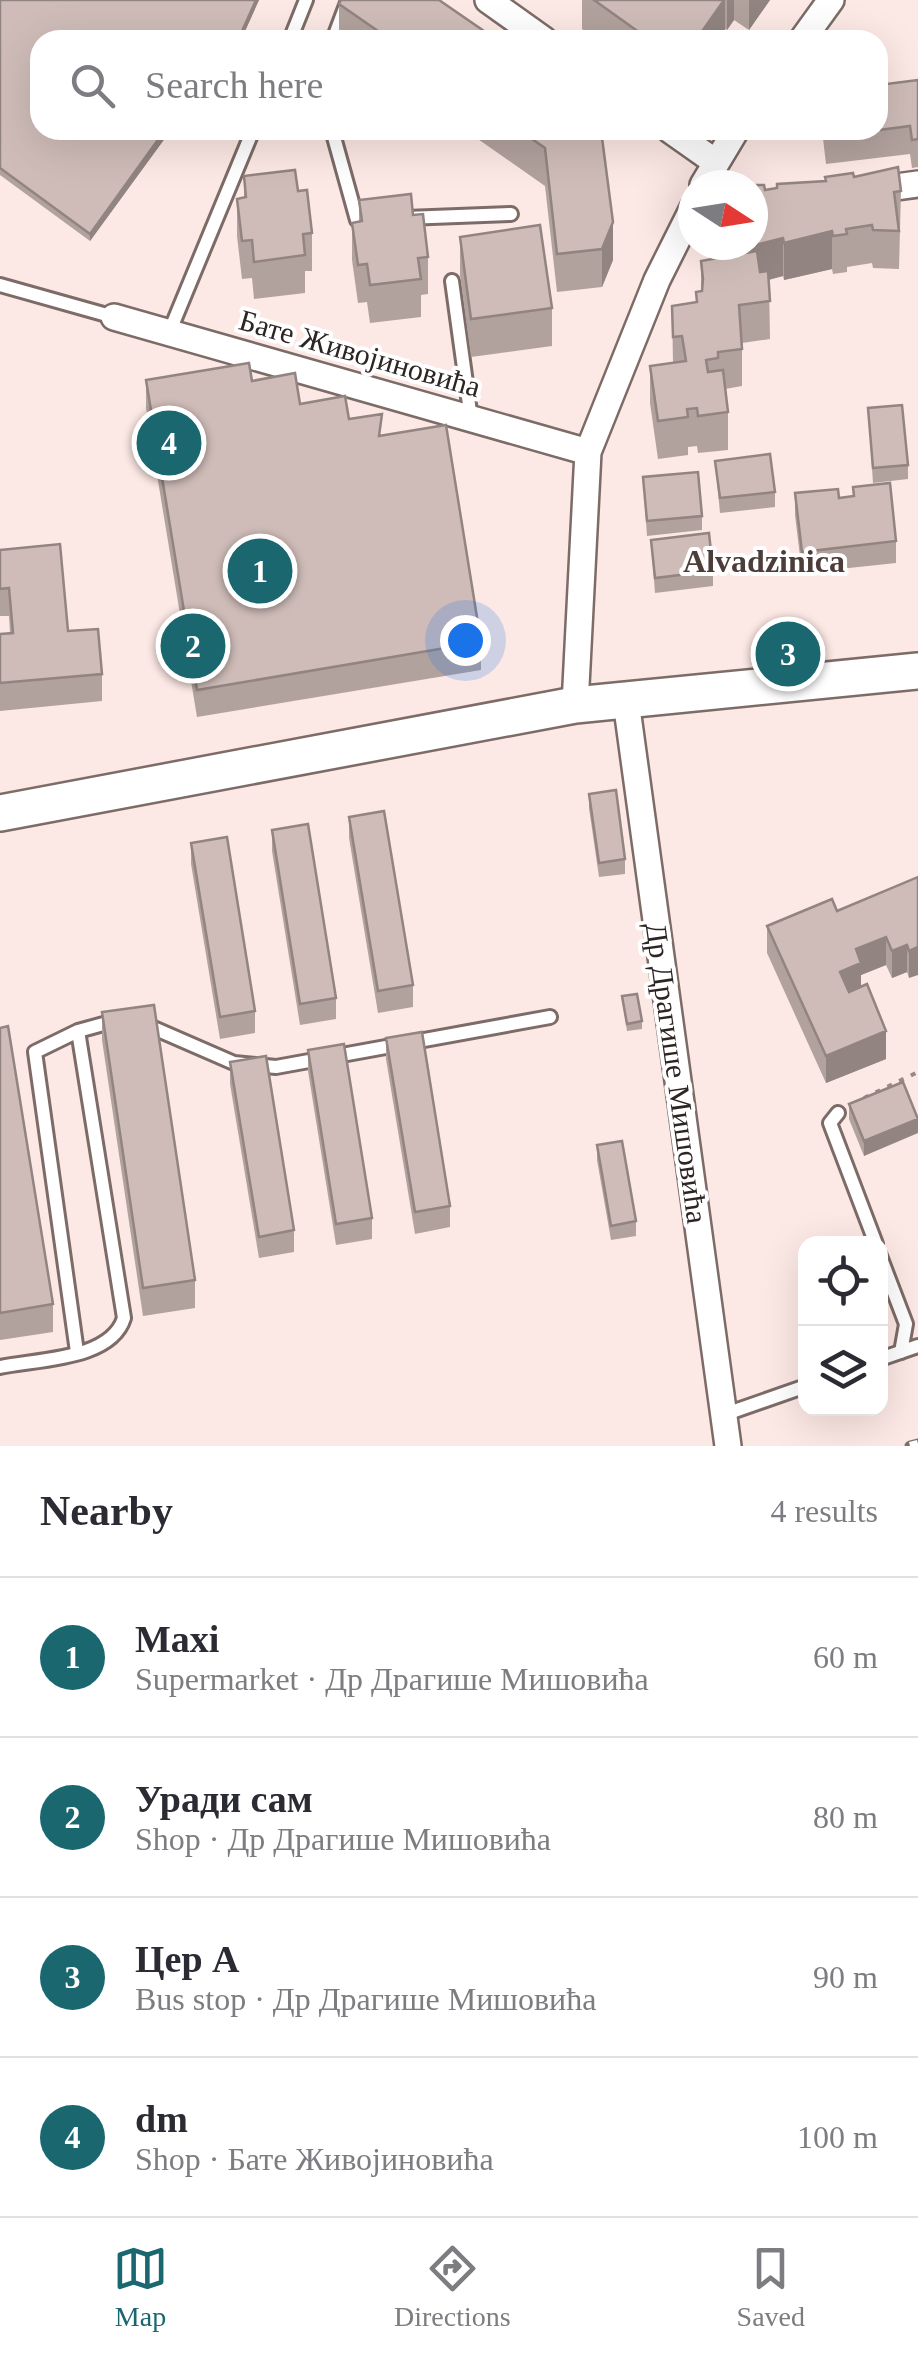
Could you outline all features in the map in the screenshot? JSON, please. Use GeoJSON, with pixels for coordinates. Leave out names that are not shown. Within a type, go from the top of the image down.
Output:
{"type":"FeatureCollection","features":[{"type":"Feature","properties":{"kind":"main road"},"geometry":{"type":"LineString","coordinates":[[0,813],[575,705],[918,671]]}},
{"type":"Feature","properties":{"kind":"street"},"geometry":{"type":"LineString","coordinates":[[488,0],[530,30]]}},
{"type":"Feature","properties":{"kind":"street"},"geometry":{"type":"LineString","coordinates":[[809,30],[831,0]]}},
{"type":"Feature","properties":{"kind":"street"},"geometry":{"type":"LineString","coordinates":[[679,140],[706,170]]}},
{"type":"Feature","properties":{"kind":"street"},"geometry":{"type":"LineString","coordinates":[[711,170],[730,140]]}},
{"type":"Feature","properties":{"kind":"street"},"geometry":{"type":"LineString","coordinates":[[845,194],[918,184]]}},
{"type":"Feature","properties":{"kind":"street"},"geometry":{"type":"LineString","coordinates":[[575,705],[588,452],[678,239]]}},
{"type":"Feature","properties":{"kind":"street","name":"Бате Живојиновића"},"geometry":{"type":"LineString","coordinates":[[114,317],[588,452]]}},
{"type":"Feature","properties":{"kind":"street","name":"Др Драгише Мишовића"},"geometry":{"type":"LineString","coordinates":[[626,701],[728,1446]]}},
{"type":"Feature","properties":{"kind":"lane"},"geometry":{"type":"LineString","coordinates":[[294,30],[306,0]]}},
{"type":"Feature","properties":{"kind":"lane"},"geometry":{"type":"LineString","coordinates":[[337,30],[348,0]]}},
{"type":"Feature","properties":{"kind":"lane"},"geometry":{"type":"LineString","coordinates":[[169,333],[248,140]]}},
{"type":"Feature","properties":{"kind":"lane"},"geometry":{"type":"LineString","coordinates":[[335,140],[356,220],[510,214]]}},
{"type":"Feature","properties":{"kind":"lane"},"geometry":{"type":"LineString","coordinates":[[452,281],[471,418]]}},
{"type":"Feature","properties":{"kind":"lane"},"geometry":{"type":"LineString","coordinates":[[0,285],[114,317]]}},
{"type":"Feature","properties":{"kind":"lane"},"geometry":{"type":"LineString","coordinates":[[77,1352],[35,1052],[78,1031],[127,1018],[234,1064],[276,1067],[550,1016]]}},
{"type":"Feature","properties":{"kind":"lane"},"geometry":{"type":"LineString","coordinates":[[0,1367],[100,1347],[120,1334],[124,1318],[78,1031]]}},
{"type":"Feature","properties":{"kind":"lane"},"geometry":{"type":"LineString","coordinates":[[838,1113],[830,1123],[873,1236]]}},
{"type":"Feature","properties":{"kind":"lane"},"geometry":{"type":"LineString","coordinates":[[888,1277],[906,1324],[901,1352]]}},
{"type":"Feature","properties":{"kind":"lane"},"geometry":{"type":"LineString","coordinates":[[888,1356],[918,1346]]}},
{"type":"Feature","properties":{"kind":"lane"},"geometry":{"type":"LineString","coordinates":[[723,1415],[798,1389]]}},
{"type":"Feature","properties":{"kind":"path"},"geometry":{"type":"LineString","coordinates":[[838,1113],[918,1072]]}},
{"type":"Feature","properties":{"kind":"building"},"geometry":{"type":"Polygon","coordinates":[[[0,0],[256,0],[242,30],[30,30],[30,140],[158,140],[90,234],[0,168],[0,0]]]}},
{"type":"Feature","properties":{"kind":"building"},"geometry":{"type":"Polygon","coordinates":[[[341,0],[439,0],[482,30],[377,30],[339,4],[341,0]]]}},
{"type":"Feature","properties":{"kind":"building"},"geometry":{"type":"Polygon","coordinates":[[[594,0],[724,0],[703,30],[636,30],[594,0]]]}},
{"type":"Feature","properties":{"kind":"building"},"geometry":{"type":"Polygon","coordinates":[[[918,80],[918,139],[912,140],[910,126],[888,129],[888,84],[918,80]]]}},
{"type":"Feature","properties":{"kind":"building"},"geometry":{"type":"Polygon","coordinates":[[[533,140],[602,140],[613,222],[602,249],[557,254],[545,148],[533,140]]]}},
{"type":"Feature","properties":{"kind":"building"},"geometry":{"type":"Polygon","coordinates":[[[898,167],[901,191],[894,192],[899,231],[873,230],[872,225],[846,229],[847,234],[833,236],[832,231],[784,243],[783,238],[768,242],[768,190],[777,188],[777,184],[826,181],[825,177],[853,173],[854,177],[898,167]]]}},
{"type":"Feature","properties":{"kind":"building"},"geometry":{"type":"Polygon","coordinates":[[[295,170],[298,191],[307,190],[312,233],[303,234],[305,255],[254,262],[252,240],[242,241],[237,199],[246,197],[244,176],[295,170]]]}},
{"type":"Feature","properties":{"kind":"building"},"geometry":{"type":"Polygon","coordinates":[[[411,194],[413,215],[423,214],[428,257],[418,258],[421,279],[370,285],[367,264],[358,265],[352,223],[362,221],[359,200],[411,194]]]}},
{"type":"Feature","properties":{"kind":"building"},"geometry":{"type":"Polygon","coordinates":[[[540,225],[552,308],[471,319],[460,237],[540,225]]]}},
{"type":"Feature","properties":{"kind":"building"},"geometry":{"type":"Polygon","coordinates":[[[758,260],[760,272],[768,271],[770,301],[739,305],[742,349],[718,352],[718,358],[706,360],[708,372],[723,370],[728,412],[698,416],[697,408],[687,409],[688,417],[658,421],[650,366],[686,361],[682,336],[673,337],[672,306],[697,302],[696,292],[702,291],[701,261],[758,260]]]}},
{"type":"Feature","properties":{"kind":"building"},"geometry":{"type":"Polygon","coordinates":[[[249,363],[252,381],[295,373],[300,404],[345,396],[349,419],[382,414],[379,436],[446,425],[481,642],[197,690],[146,380],[249,363]]]}},
{"type":"Feature","properties":{"kind":"building"},"geometry":{"type":"Polygon","coordinates":[[[902,405],[908,465],[873,468],[868,408],[902,405]]]}},
{"type":"Feature","properties":{"kind":"building"},"geometry":{"type":"Polygon","coordinates":[[[770,454],[775,492],[720,498],[715,461],[770,454]]]}},
{"type":"Feature","properties":{"kind":"building"},"geometry":{"type":"Polygon","coordinates":[[[698,472],[702,516],[647,521],[643,477],[698,472]]]}},
{"type":"Feature","properties":{"kind":"building"},"geometry":{"type":"Polygon","coordinates":[[[890,483],[896,541],[802,552],[795,493],[838,489],[839,498],[854,496],[853,487],[890,483]]]}},
{"type":"Feature","properties":{"kind":"building"},"geometry":{"type":"Polygon","coordinates":[[[709,533],[713,571],[655,578],[651,540],[709,533]]]}},
{"type":"Feature","properties":{"kind":"building"},"geometry":{"type":"Polygon","coordinates":[[[60,544],[68,631],[98,629],[102,674],[0,683],[0,634],[13,633],[9,588],[0,589],[0,550],[60,544]]]}},
{"type":"Feature","properties":{"kind":"building"},"geometry":{"type":"Polygon","coordinates":[[[616,790],[625,859],[599,863],[589,794],[616,790]]]}},
{"type":"Feature","properties":{"kind":"building"},"geometry":{"type":"Polygon","coordinates":[[[384,811],[413,985],[378,991],[349,817],[384,811]]]}},
{"type":"Feature","properties":{"kind":"building"},"geometry":{"type":"Polygon","coordinates":[[[308,824],[336,998],[300,1004],[272,830],[308,824]]]}},
{"type":"Feature","properties":{"kind":"building"},"geometry":{"type":"Polygon","coordinates":[[[227,837],[255,1011],[220,1017],[191,843],[227,837]]]}},
{"type":"Feature","properties":{"kind":"building"},"geometry":{"type":"Polygon","coordinates":[[[918,877],[918,947],[909,951],[907,945],[892,951],[886,937],[856,949],[861,963],[840,972],[849,992],[867,984],[886,1031],[826,1056],[767,926],[832,899],[837,911],[918,877]]]}},
{"type":"Feature","properties":{"kind":"building"},"geometry":{"type":"Polygon","coordinates":[[[637,994],[642,1021],[627,1024],[622,996],[637,994]]]}},
{"type":"Feature","properties":{"kind":"building"},"geometry":{"type":"Polygon","coordinates":[[[154,1005],[195,1280],[143,1288],[102,1012],[154,1005]]]}},
{"type":"Feature","properties":{"kind":"building"},"geometry":{"type":"Polygon","coordinates":[[[8,1026],[53,1304],[0,1313],[0,1028],[8,1026]]]}},
{"type":"Feature","properties":{"kind":"building"},"geometry":{"type":"Polygon","coordinates":[[[422,1032],[450,1206],[415,1212],[386,1038],[422,1032]]]}},
{"type":"Feature","properties":{"kind":"building"},"geometry":{"type":"Polygon","coordinates":[[[344,1044],[372,1218],[336,1224],[308,1050],[344,1044]]]}},
{"type":"Feature","properties":{"kind":"building"},"geometry":{"type":"Polygon","coordinates":[[[266,1056],[294,1230],[259,1237],[230,1062],[266,1056]]]}},
{"type":"Feature","properties":{"kind":"building"},"geometry":{"type":"Polygon","coordinates":[[[903,1082],[918,1119],[864,1141],[849,1104],[903,1082]]]}},
{"type":"Feature","properties":{"kind":"building"},"geometry":{"type":"Polygon","coordinates":[[[622,1141],[636,1221],[611,1226],[597,1145],[622,1141]]]}},
{"type":"Feature","properties":{"kind":"railway"},"geometry":{"type":"LineString","coordinates":[[910,1446],[918,1444]]}},
{"type":"Feature","properties":{"kind":"place","name":"dm"},"geometry":{"type":"Point","coordinates":[169,443]}},
{"type":"Feature","properties":{"kind":"place","name":"Maxi"},"geometry":{"type":"Point","coordinates":[260,571]}},
{"type":"Feature","properties":{"kind":"place","name":"Уради сам"},"geometry":{"type":"Point","coordinates":[193,646]}},
{"type":"Feature","properties":{"kind":"place","name":"Цер А"},"geometry":{"type":"Point","coordinates":[788,654]}},
{"type":"Feature","properties":{"kind":"district","name":"Alvadzinica"},"geometry":{"type":"Point","coordinates":[764,561]}}]}
